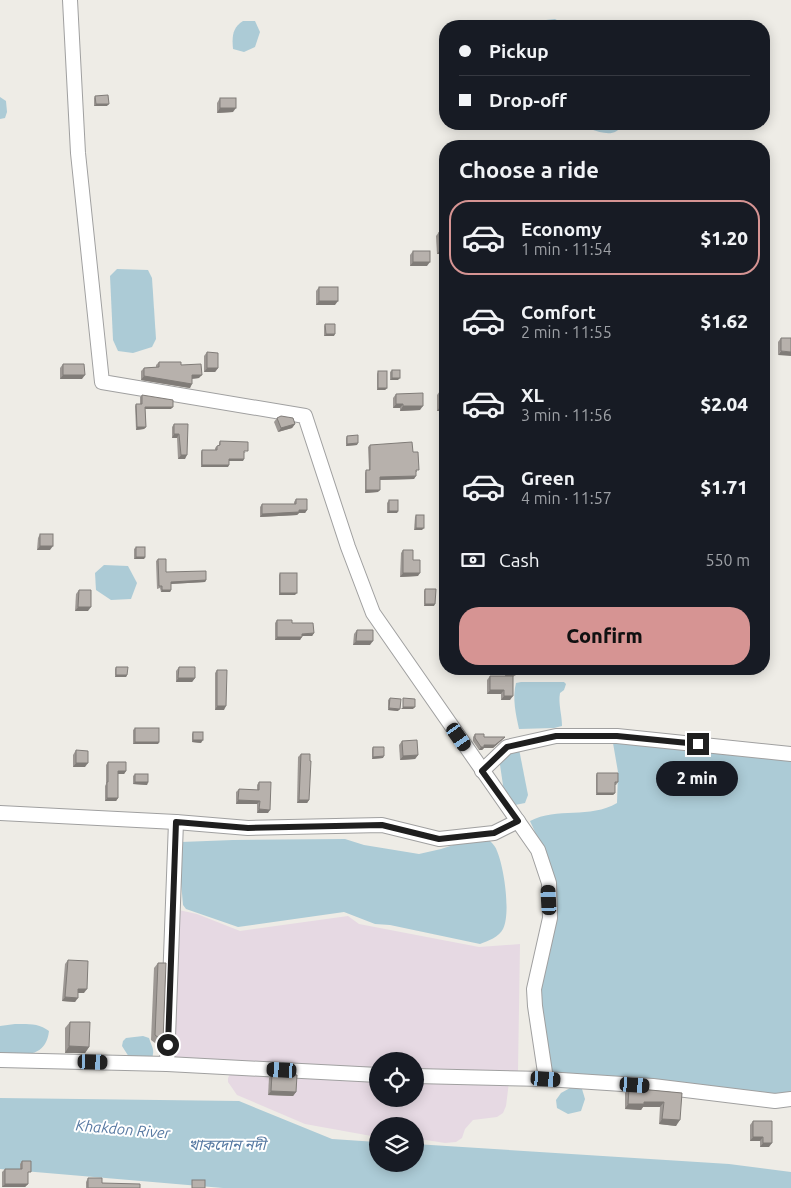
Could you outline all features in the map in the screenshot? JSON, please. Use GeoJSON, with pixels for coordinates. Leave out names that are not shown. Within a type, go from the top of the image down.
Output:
{"type":"FeatureCollection","features":[{"type":"Feature","properties":{"kind":"street"},"geometry":{"type":"LineString","coordinates":[[70,0],[78,153],[102,382],[305,416],[348,547],[373,613],[538,850],[548,883],[550,918],[534,989],[546,1079]]}},
{"type":"Feature","properties":{"kind":"street"},"geometry":{"type":"LineString","coordinates":[[482,771],[507,747],[556,736],[617,736],[791,754]]}},
{"type":"Feature","properties":{"kind":"street"},"geometry":{"type":"LineString","coordinates":[[0,813],[176,822],[248,828],[382,825],[439,839],[494,833],[518,821]]}},
{"type":"Feature","properties":{"kind":"street"},"geometry":{"type":"LineString","coordinates":[[167,1064],[176,822]]}},
{"type":"Feature","properties":{"kind":"street"},"geometry":{"type":"LineString","coordinates":[[0,1060],[167,1064],[369,1075]]}},
{"type":"Feature","properties":{"kind":"street"},"geometry":{"type":"LineString","coordinates":[[424,1076],[546,1079],[653,1086],[775,1101],[791,1099]]}},
{"type":"Feature","properties":{"kind":"shaded area"},"geometry":{"type":"Polygon","coordinates":[[[174,909],[197,914],[240,931],[348,916],[359,924],[479,947],[520,944],[518,1071],[424,1071],[424,1052],[369,1052],[369,1070],[169,1059],[174,909]]]}},
{"type":"Feature","properties":{"kind":"shaded area"},"geometry":{"type":"Polygon","coordinates":[[[230,1074],[300,1079],[369,1079],[369,1107],[424,1107],[424,1079],[509,1082],[506,1106],[503,1113],[497,1117],[473,1120],[465,1129],[462,1138],[456,1142],[445,1143],[424,1140],[424,1117],[369,1117],[369,1136],[305,1124],[237,1095],[228,1082],[230,1074]]]}},
{"type":"Feature","properties":{"kind":"water"},"geometry":{"type":"Polygon","coordinates":[[[243,21],[255,21],[260,32],[255,47],[244,52],[233,49],[235,30],[243,21]]]}},
{"type":"Feature","properties":{"kind":"water"},"geometry":{"type":"Polygon","coordinates":[[[0,97],[6,101],[7,112],[5,118],[0,119],[0,97]]]}},
{"type":"Feature","properties":{"kind":"water"},"geometry":{"type":"Polygon","coordinates":[[[593,130],[617,130],[612,133],[593,130]]]}},
{"type":"Feature","properties":{"kind":"water"},"geometry":{"type":"Polygon","coordinates":[[[117,269],[148,270],[152,278],[156,339],[152,347],[133,353],[118,351],[113,340],[110,276],[117,269]]]}},
{"type":"Feature","properties":{"kind":"water"},"geometry":{"type":"Polygon","coordinates":[[[104,565],[128,566],[137,583],[131,599],[111,600],[96,590],[95,573],[104,565]]]}},
{"type":"Feature","properties":{"kind":"water"},"geometry":{"type":"Polygon","coordinates":[[[564,682],[566,684],[564,690],[560,693],[562,726],[519,729],[514,695],[516,683],[564,682]]]}},
{"type":"Feature","properties":{"kind":"water"},"geometry":{"type":"Polygon","coordinates":[[[613,743],[748,757],[791,759],[791,1094],[665,1081],[550,1073],[538,1004],[546,959],[544,852],[530,821],[551,815],[596,811],[617,803],[618,772],[613,743]]]}},
{"type":"Feature","properties":{"kind":"water"},"geometry":{"type":"Polygon","coordinates":[[[519,749],[528,795],[525,803],[515,805],[504,792],[499,758],[519,749]]]}},
{"type":"Feature","properties":{"kind":"water"},"geometry":{"type":"Polygon","coordinates":[[[478,837],[490,841],[497,850],[504,878],[506,902],[503,929],[490,940],[480,944],[390,925],[375,924],[344,912],[238,927],[186,909],[183,905],[179,859],[181,842],[345,839],[364,845],[419,854],[478,837]]]}},
{"type":"Feature","properties":{"kind":"water"},"geometry":{"type":"Polygon","coordinates":[[[15,1024],[37,1025],[49,1031],[43,1047],[31,1054],[0,1055],[0,1026],[15,1024]]]}},
{"type":"Feature","properties":{"kind":"water"},"geometry":{"type":"Polygon","coordinates":[[[143,1036],[149,1038],[153,1050],[152,1059],[129,1057],[122,1046],[123,1041],[126,1038],[143,1036]]]}},
{"type":"Feature","properties":{"kind":"water"},"geometry":{"type":"Polygon","coordinates":[[[570,1088],[582,1089],[585,1099],[581,1111],[568,1114],[557,1108],[556,1100],[561,1093],[570,1088]]]}},
{"type":"Feature","properties":{"kind":"water","name":"খাকদোন নদী"},"geometry":{"type":"Polygon","coordinates":[[[0,1098],[239,1101],[332,1139],[369,1141],[369,1172],[424,1172],[424,1145],[729,1164],[791,1172],[791,1188],[223,1188],[0,1169],[0,1098]]]}},
{"type":"Feature","properties":{"kind":"building"},"geometry":{"type":"Polygon","coordinates":[[[108,95],[109,104],[96,104],[95,96],[108,95]]]}},
{"type":"Feature","properties":{"kind":"building"},"geometry":{"type":"Polygon","coordinates":[[[220,98],[236,98],[236,108],[220,108],[220,98]]]}},
{"type":"Feature","properties":{"kind":"building"},"geometry":{"type":"Polygon","coordinates":[[[413,251],[430,251],[430,262],[413,262],[413,251]]]}},
{"type":"Feature","properties":{"kind":"building"},"geometry":{"type":"Polygon","coordinates":[[[319,287],[338,287],[338,301],[319,301],[319,287]]]}},
{"type":"Feature","properties":{"kind":"building"},"geometry":{"type":"Polygon","coordinates":[[[325,324],[335,324],[335,334],[326,334],[325,324]]]}},
{"type":"Feature","properties":{"kind":"building"},"geometry":{"type":"Polygon","coordinates":[[[781,338],[791,338],[791,352],[781,351],[781,338]]]}},
{"type":"Feature","properties":{"kind":"building"},"geometry":{"type":"Polygon","coordinates":[[[207,352],[218,353],[218,368],[207,368],[207,352]]]}},
{"type":"Feature","properties":{"kind":"building"},"geometry":{"type":"Polygon","coordinates":[[[159,362],[181,362],[181,365],[201,364],[202,375],[192,375],[192,384],[144,376],[144,368],[159,367],[159,362]]]}},
{"type":"Feature","properties":{"kind":"building"},"geometry":{"type":"Polygon","coordinates":[[[63,364],[84,364],[85,375],[63,375],[63,364]]]}},
{"type":"Feature","properties":{"kind":"building"},"geometry":{"type":"Polygon","coordinates":[[[392,370],[400,370],[400,378],[392,378],[392,370]]]}},
{"type":"Feature","properties":{"kind":"building"},"geometry":{"type":"Polygon","coordinates":[[[378,371],[387,371],[387,388],[378,388],[378,371]]]}},
{"type":"Feature","properties":{"kind":"building"},"geometry":{"type":"Polygon","coordinates":[[[423,393],[423,406],[396,404],[396,394],[423,393]]]}},
{"type":"Feature","properties":{"kind":"building"},"geometry":{"type":"Polygon","coordinates":[[[142,395],[173,400],[173,407],[145,407],[146,427],[137,427],[136,404],[142,404],[142,395]]]}},
{"type":"Feature","properties":{"kind":"building"},"geometry":{"type":"Polygon","coordinates":[[[281,416],[293,418],[295,424],[281,428],[277,418],[281,416]]]}},
{"type":"Feature","properties":{"kind":"building"},"geometry":{"type":"Polygon","coordinates":[[[174,424],[188,424],[187,455],[181,455],[179,434],[174,434],[174,424]]]}},
{"type":"Feature","properties":{"kind":"building"},"geometry":{"type":"Polygon","coordinates":[[[358,435],[358,443],[347,444],[347,436],[358,435]]]}},
{"type":"Feature","properties":{"kind":"building"},"geometry":{"type":"Polygon","coordinates":[[[220,441],[248,442],[248,451],[244,451],[244,459],[229,459],[229,465],[202,465],[202,450],[217,450],[220,441]]]}},
{"type":"Feature","properties":{"kind":"building"},"geometry":{"type":"Polygon","coordinates":[[[412,442],[413,452],[418,452],[419,470],[416,470],[416,476],[380,477],[380,490],[366,490],[366,470],[370,470],[370,445],[412,442]]]}},
{"type":"Feature","properties":{"kind":"building"},"geometry":{"type":"Polygon","coordinates":[[[296,499],[307,499],[307,510],[262,514],[262,504],[296,504],[296,499]]]}},
{"type":"Feature","properties":{"kind":"building"},"geometry":{"type":"Polygon","coordinates":[[[389,500],[398,500],[398,511],[389,511],[389,500]]]}},
{"type":"Feature","properties":{"kind":"building"},"geometry":{"type":"Polygon","coordinates":[[[416,515],[424,515],[424,528],[416,528],[416,515]]]}},
{"type":"Feature","properties":{"kind":"building"},"geometry":{"type":"Polygon","coordinates":[[[40,534],[53,534],[53,546],[40,546],[40,534]]]}},
{"type":"Feature","properties":{"kind":"building"},"geometry":{"type":"Polygon","coordinates":[[[136,547],[145,547],[145,557],[136,557],[136,547]]]}},
{"type":"Feature","properties":{"kind":"building"},"geometry":{"type":"Polygon","coordinates":[[[403,550],[413,550],[413,560],[420,560],[420,573],[403,573],[403,550]]]}},
{"type":"Feature","properties":{"kind":"building"},"geometry":{"type":"Polygon","coordinates":[[[158,559],[166,559],[166,572],[206,571],[206,580],[171,582],[171,590],[162,590],[162,586],[159,586],[158,559]]]}},
{"type":"Feature","properties":{"kind":"building"},"geometry":{"type":"Polygon","coordinates":[[[280,573],[297,573],[297,593],[280,593],[280,573]]]}},
{"type":"Feature","properties":{"kind":"building"},"geometry":{"type":"Polygon","coordinates":[[[425,589],[436,589],[435,604],[425,604],[425,589]]]}},
{"type":"Feature","properties":{"kind":"building"},"geometry":{"type":"Polygon","coordinates":[[[79,590],[91,590],[91,607],[78,607],[79,590]]]}},
{"type":"Feature","properties":{"kind":"building"},"geometry":{"type":"Polygon","coordinates":[[[277,620],[292,620],[292,623],[313,623],[314,633],[302,634],[302,637],[277,637],[277,620]]]}},
{"type":"Feature","properties":{"kind":"building"},"geometry":{"type":"Polygon","coordinates":[[[357,630],[373,630],[373,641],[356,641],[357,630]]]}},
{"type":"Feature","properties":{"kind":"building"},"geometry":{"type":"Polygon","coordinates":[[[116,667],[128,667],[127,675],[116,675],[116,667]]]}},
{"type":"Feature","properties":{"kind":"building"},"geometry":{"type":"Polygon","coordinates":[[[179,667],[195,667],[195,678],[178,678],[179,667]]]}},
{"type":"Feature","properties":{"kind":"building"},"geometry":{"type":"Polygon","coordinates":[[[217,670],[227,670],[226,706],[217,706],[217,670]]]}},
{"type":"Feature","properties":{"kind":"building"},"geometry":{"type":"Polygon","coordinates":[[[490,676],[513,676],[513,696],[504,696],[504,690],[490,690],[490,676]]]}},
{"type":"Feature","properties":{"kind":"building"},"geometry":{"type":"Polygon","coordinates":[[[390,698],[401,699],[400,709],[389,708],[390,698]]]}},
{"type":"Feature","properties":{"kind":"building"},"geometry":{"type":"Polygon","coordinates":[[[403,698],[415,699],[415,707],[403,707],[403,698]]]}},
{"type":"Feature","properties":{"kind":"building"},"geometry":{"type":"Polygon","coordinates":[[[135,728],[159,728],[159,742],[135,742],[135,728]]]}},
{"type":"Feature","properties":{"kind":"building"},"geometry":{"type":"Polygon","coordinates":[[[193,732],[203,732],[203,740],[193,740],[193,732]]]}},
{"type":"Feature","properties":{"kind":"building"},"geometry":{"type":"Polygon","coordinates":[[[475,734],[484,734],[484,737],[505,737],[495,745],[484,745],[484,747],[481,747],[475,738],[475,734]]]}},
{"type":"Feature","properties":{"kind":"building"},"geometry":{"type":"Polygon","coordinates":[[[417,740],[418,755],[403,756],[402,741],[417,740]]]}},
{"type":"Feature","properties":{"kind":"building"},"geometry":{"type":"Polygon","coordinates":[[[373,747],[384,747],[384,756],[373,757],[373,747]]]}},
{"type":"Feature","properties":{"kind":"building"},"geometry":{"type":"Polygon","coordinates":[[[76,750],[88,751],[88,763],[76,763],[76,750]]]}},
{"type":"Feature","properties":{"kind":"building"},"geometry":{"type":"Polygon","coordinates":[[[301,754],[310,754],[309,800],[299,800],[301,754]]]}},
{"type":"Feature","properties":{"kind":"building"},"geometry":{"type":"Polygon","coordinates":[[[108,762],[126,762],[126,771],[118,771],[118,798],[107,798],[108,762]]]}},
{"type":"Feature","properties":{"kind":"building"},"geometry":{"type":"Polygon","coordinates":[[[597,773],[618,773],[618,782],[615,782],[615,793],[597,793],[597,773]]]}},
{"type":"Feature","properties":{"kind":"building"},"geometry":{"type":"Polygon","coordinates":[[[135,774],[148,774],[148,782],[135,782],[135,774]]]}},
{"type":"Feature","properties":{"kind":"building"},"geometry":{"type":"Polygon","coordinates":[[[259,782],[271,782],[270,810],[259,809],[260,801],[238,800],[239,789],[259,790],[259,782]]]}},
{"type":"Feature","properties":{"kind":"building"},"geometry":{"type":"Polygon","coordinates":[[[68,960],[88,961],[87,989],[78,989],[78,998],[65,997],[68,960]]]}},
{"type":"Feature","properties":{"kind":"building"},"geometry":{"type":"Polygon","coordinates":[[[158,963],[166,963],[163,1041],[155,1035],[158,963]]]}},
{"type":"Feature","properties":{"kind":"building"},"geometry":{"type":"Polygon","coordinates":[[[70,1022],[90,1022],[89,1047],[69,1046],[70,1022]]]}},
{"type":"Feature","properties":{"kind":"building"},"geometry":{"type":"Polygon","coordinates":[[[272,1074],[297,1075],[296,1092],[271,1091],[272,1074]]]}},
{"type":"Feature","properties":{"kind":"building"},"geometry":{"type":"Polygon","coordinates":[[[629,1088],[682,1093],[680,1120],[662,1119],[664,1102],[628,1104],[629,1088]]]}},
{"type":"Feature","properties":{"kind":"building"},"geometry":{"type":"Polygon","coordinates":[[[753,1121],[772,1121],[772,1143],[763,1143],[763,1137],[753,1137],[753,1121]]]}},
{"type":"Feature","properties":{"kind":"building"},"geometry":{"type":"Polygon","coordinates":[[[22,1161],[31,1161],[31,1172],[28,1172],[28,1184],[5,1184],[5,1169],[22,1169],[22,1161]]]}},
{"type":"Feature","properties":{"kind":"building"},"geometry":{"type":"Polygon","coordinates":[[[88,1178],[102,1178],[102,1183],[140,1184],[140,1188],[88,1188],[88,1178]]]}},
{"type":"Feature","properties":{"kind":"building"},"geometry":{"type":"Polygon","coordinates":[[[192,1180],[205,1180],[205,1188],[192,1188],[192,1180]]]}},
{"type":"Feature","properties":{"kind":"route"},"geometry":{"type":"LineString","coordinates":[[168,1045],[176,822],[248,828],[382,825],[439,839],[494,833],[518,821],[482,771],[507,747],[556,736],[598,735],[698,744]]}},
{"type":"Feature","properties":{"kind":"water label","name":"Khakdon River"},"geometry":{"type":"Point","coordinates":[123,1129]}}]}
